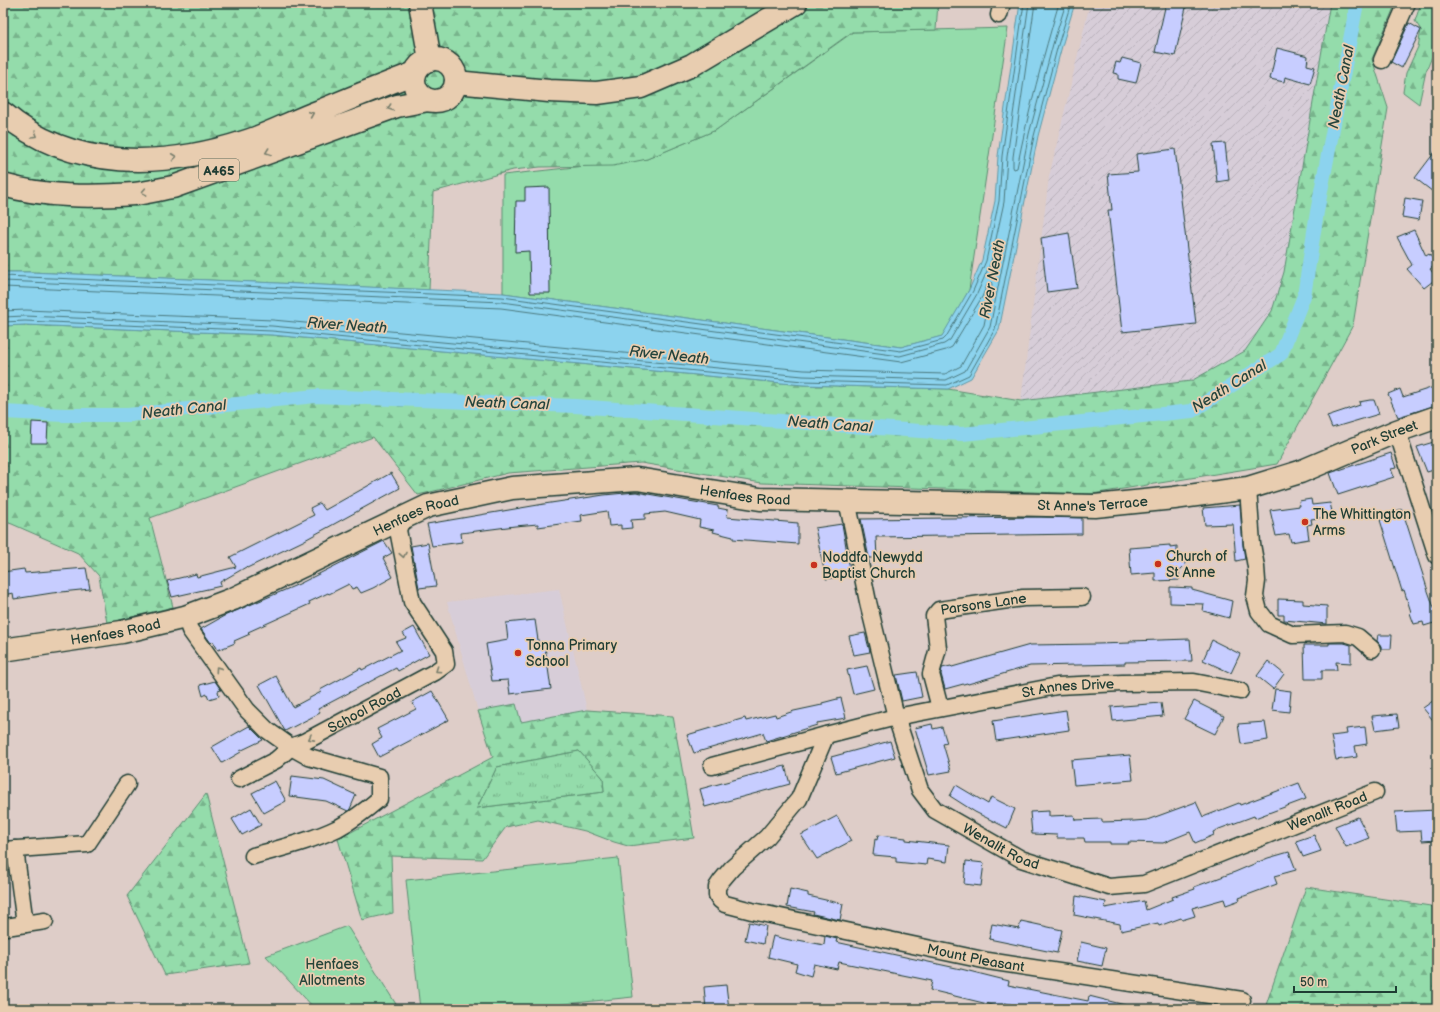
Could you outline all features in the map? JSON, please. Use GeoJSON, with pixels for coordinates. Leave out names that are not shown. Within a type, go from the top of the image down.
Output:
{"type":"FeatureCollection","features":[{"type":"Feature","properties":{"kind":"main road"},"geometry":{"type":"LineString","coordinates":[[420,3],[422,66]]}},
{"type":"Feature","properties":{"kind":"main road"},"geometry":{"type":"LineString","coordinates":[[456,82],[549,91],[597,93],[641,87],[692,65],[796,3]]}},
{"type":"Feature","properties":{"kind":"main road"},"geometry":{"type":"LineString","coordinates":[[436,59],[443,61],[453,69],[456,82],[454,88],[446,98],[440,100],[428,100],[418,92],[414,79],[422,66],[436,59]]}},
{"type":"Feature","properties":{"kind":"main road","name":"A465"},"geometry":{"type":"LineString","coordinates":[[3,113],[16,124],[43,140],[71,151],[103,158],[137,160],[205,153],[248,140],[422,66]]}},
{"type":"Feature","properties":{"kind":"main road","name":"A465"},"geometry":{"type":"LineString","coordinates":[[3,185],[47,194],[86,196],[135,194],[173,187],[396,106],[428,100]]}},
{"type":"Feature","properties":{"kind":"main road","name":"Park Street"},"geometry":{"type":"LineString","coordinates":[[1333,458],[1397,431],[1437,417]]}},
{"type":"Feature","properties":{"kind":"main road","name":"St Anne's Terrace"},"geometry":{"type":"LineString","coordinates":[[847,500],[1095,506],[1174,498],[1248,488],[1300,472],[1333,458]]}},
{"type":"Feature","properties":{"kind":"main road","name":"Henfaes Road"},"geometry":{"type":"LineString","coordinates":[[3,650],[122,632],[185,617],[233,599],[402,517],[428,506],[512,488],[637,479],[760,499],[847,500]]}},
{"type":"Feature","properties":{"kind":"street"},"geometry":{"type":"LineString","coordinates":[[1382,60],[1407,3]]}},
{"type":"Feature","properties":{"kind":"street"},"geometry":{"type":"LineString","coordinates":[[1397,431],[1437,556]]}},
{"type":"Feature","properties":{"kind":"street"},"geometry":{"type":"LineString","coordinates":[[1248,488],[1252,544],[1257,581],[1255,596],[1259,611],[1269,624],[1293,636],[1345,633],[1358,637],[1372,649]]}},
{"type":"Feature","properties":{"kind":"street","name":"Wenallt Road"},"geometry":{"type":"LineString","coordinates":[[847,500],[868,602],[896,717],[920,790],[935,810],[1021,858],[1109,888],[1144,884],[1375,792]]}},
{"type":"Feature","properties":{"kind":"street","name":"School Road"},"geometry":{"type":"LineString","coordinates":[[291,747],[304,742],[435,672],[446,664],[444,651],[412,602],[398,530],[402,517]]}},
{"type":"Feature","properties":{"kind":"street","name":"Parsons Lane"},"geometry":{"type":"LineString","coordinates":[[940,708],[931,674],[938,648],[934,616],[939,610],[1023,598],[1082,597]]}},
{"type":"Feature","properties":{"kind":"street"},"geometry":{"type":"LineString","coordinates":[[185,617],[190,630],[247,710],[267,730],[291,747],[309,757],[379,777],[379,799],[361,814],[338,828],[302,842],[253,856]]}},
{"type":"Feature","properties":{"kind":"street","name":"St Annes Drive"},"geometry":{"type":"LineString","coordinates":[[712,766],[896,717],[1057,686],[1122,682],[1194,682],[1240,691]]}},
{"type":"Feature","properties":{"kind":"street","name":"Mount Pleasant"},"geometry":{"type":"LineString","coordinates":[[826,735],[799,799],[767,837],[732,868],[721,880],[717,887],[717,895],[725,904],[988,961],[1242,1000]]}},
{"type":"Feature","properties":{"kind":"street"},"geometry":{"type":"LineString","coordinates":[[239,779],[276,760],[291,747]]}},
{"type":"Feature","properties":{"kind":"street"},"geometry":{"type":"LineString","coordinates":[[25,924],[9,850],[87,844],[126,784]]}},
{"type":"Feature","properties":{"kind":"street"},"geometry":{"type":"LineString","coordinates":[[6,927],[45,921]]}},
{"type":"Feature","properties":{"kind":"shaded area"},"geometry":{"type":"Polygon","coordinates":[[[1090,3],[1330,3],[1284,272],[1272,311],[1245,351],[1191,381],[1021,401],[1049,177],[1090,3]]]}},
{"type":"Feature","properties":{"kind":"shaded area","name":"Tonna Primary School"},"geometry":{"type":"Polygon","coordinates":[[[559,589],[587,710],[521,722],[516,704],[478,711],[447,602],[559,589]]]}},
{"type":"Feature","properties":{"kind":"green space"},"geometry":{"type":"Polygon","coordinates":[[[3,3],[938,3],[936,30],[852,32],[716,130],[647,159],[613,166],[540,167],[513,170],[433,192],[429,290],[3,272],[3,3]]]}},
{"type":"Feature","properties":{"kind":"green space"},"geometry":{"type":"Polygon","coordinates":[[[1330,3],[1396,3],[1372,59],[1388,108],[1353,325],[1277,464],[1092,494],[762,483],[641,463],[508,473],[418,495],[373,437],[150,518],[173,607],[107,623],[99,576],[78,553],[3,521],[3,326],[25,325],[272,335],[803,385],[948,389],[1021,401],[1191,381],[1245,351],[1272,311],[1284,272],[1330,3]]]}},
{"type":"Feature","properties":{"kind":"green space"},"geometry":{"type":"Polygon","coordinates":[[[1421,3],[1437,3],[1437,55],[1432,57],[1426,71],[1419,104],[1403,92],[1406,73],[1418,47],[1421,30],[1415,21],[1421,3]]]}},
{"type":"Feature","properties":{"kind":"green space"},"geometry":{"type":"Polygon","coordinates":[[[1008,28],[969,290],[943,336],[901,347],[503,293],[503,175],[647,159],[716,130],[853,32],[1008,28]]]}},
{"type":"Feature","properties":{"kind":"green space"},"geometry":{"type":"Polygon","coordinates":[[[516,704],[521,722],[587,710],[673,716],[694,838],[628,846],[585,831],[538,820],[506,827],[482,859],[391,856],[393,913],[362,920],[338,839],[493,757],[478,711],[516,704]],[[579,751],[497,767],[477,808],[604,792],[603,778],[579,751]]]}},
{"type":"Feature","properties":{"kind":"green space"},"geometry":{"type":"Polygon","coordinates":[[[579,751],[603,778],[604,792],[477,808],[497,767],[579,751]]]}},
{"type":"Feature","properties":{"kind":"green space"},"geometry":{"type":"Polygon","coordinates":[[[206,794],[249,963],[165,975],[127,896],[206,794]]]}},
{"type":"Feature","properties":{"kind":"green space"},"geometry":{"type":"Polygon","coordinates":[[[618,858],[633,997],[516,1009],[420,1009],[406,880],[618,858]]]}},
{"type":"Feature","properties":{"kind":"green space"},"geometry":{"type":"Polygon","coordinates":[[[1306,887],[1437,907],[1437,1009],[1266,1009],[1266,1005],[1306,887]]]}},
{"type":"Feature","properties":{"kind":"green space","name":"Henfaes Allotments"},"geometry":{"type":"Polygon","coordinates":[[[347,926],[399,1009],[315,1009],[266,956],[347,926]]]}},
{"type":"Feature","properties":{"kind":"water","name":"River Neath"},"geometry":{"type":"Polygon","coordinates":[[[1020,3],[1075,3],[1038,136],[999,330],[971,378],[948,389],[803,385],[272,335],[25,325],[3,326],[3,272],[30,272],[503,293],[901,347],[942,336],[969,290],[982,260],[995,201],[998,156],[1020,3]]]}},
{"type":"Feature","properties":{"kind":"water"},"geometry":{"type":"Polygon","coordinates":[[[16,410],[62,412],[64,415],[62,419],[16,417],[16,410]]]}},
{"type":"Feature","properties":{"kind":"building"},"geometry":{"type":"Polygon","coordinates":[[[1166,3],[1187,3],[1175,56],[1155,52],[1166,3]]]}},
{"type":"Feature","properties":{"kind":"building"},"geometry":{"type":"Polygon","coordinates":[[[1409,23],[1421,30],[1402,68],[1391,62],[1409,23]]]}},
{"type":"Feature","properties":{"kind":"building"},"geometry":{"type":"Polygon","coordinates":[[[1277,48],[1308,56],[1307,65],[1315,67],[1310,84],[1285,77],[1284,82],[1270,79],[1277,48]]]}},
{"type":"Feature","properties":{"kind":"building"},"geometry":{"type":"Polygon","coordinates":[[[1122,58],[1141,63],[1136,83],[1118,79],[1118,74],[1113,73],[1116,62],[1120,63],[1122,58]]]}},
{"type":"Feature","properties":{"kind":"building"},"geometry":{"type":"Polygon","coordinates":[[[1225,143],[1229,180],[1217,182],[1213,144],[1225,143]]]}},
{"type":"Feature","properties":{"kind":"building"},"geometry":{"type":"Polygon","coordinates":[[[1175,149],[1196,324],[1122,332],[1108,210],[1112,210],[1108,174],[1138,172],[1136,154],[1175,149]]]}},
{"type":"Feature","properties":{"kind":"building"},"geometry":{"type":"Polygon","coordinates":[[[1437,149],[1437,195],[1415,178],[1437,149]]]}},
{"type":"Feature","properties":{"kind":"building"},"geometry":{"type":"Polygon","coordinates":[[[549,187],[550,293],[530,293],[529,251],[515,252],[516,201],[525,201],[525,188],[549,187]]]}},
{"type":"Feature","properties":{"kind":"building"},"geometry":{"type":"Polygon","coordinates":[[[1405,198],[1422,201],[1419,220],[1402,217],[1405,198]]]}},
{"type":"Feature","properties":{"kind":"building"},"geometry":{"type":"Polygon","coordinates":[[[1414,230],[1426,256],[1429,254],[1437,264],[1430,269],[1437,278],[1424,288],[1407,269],[1412,265],[1397,237],[1414,230]]]}},
{"type":"Feature","properties":{"kind":"building"},"geometry":{"type":"Polygon","coordinates":[[[1069,233],[1077,288],[1047,292],[1041,238],[1069,233]]]}},
{"type":"Feature","properties":{"kind":"building"},"geometry":{"type":"Polygon","coordinates":[[[1437,386],[1437,405],[1398,417],[1388,394],[1400,389],[1403,397],[1437,386]]]}},
{"type":"Feature","properties":{"kind":"building"},"geometry":{"type":"Polygon","coordinates":[[[1374,400],[1379,414],[1332,428],[1327,416],[1360,405],[1359,402],[1374,400]]]}},
{"type":"Feature","properties":{"kind":"building"},"geometry":{"type":"Polygon","coordinates":[[[32,422],[48,423],[47,443],[31,443],[32,422]]]}},
{"type":"Feature","properties":{"kind":"building"},"geometry":{"type":"Polygon","coordinates":[[[1437,441],[1437,469],[1427,472],[1417,447],[1437,441]]]}},
{"type":"Feature","properties":{"kind":"building"},"geometry":{"type":"Polygon","coordinates":[[[1391,453],[1396,468],[1391,469],[1394,477],[1338,495],[1330,473],[1391,453]]]}},
{"type":"Feature","properties":{"kind":"building"},"geometry":{"type":"Polygon","coordinates":[[[391,473],[400,488],[303,541],[247,568],[246,567],[220,582],[221,586],[172,597],[167,581],[196,574],[197,577],[236,567],[230,557],[314,515],[310,508],[320,503],[325,510],[391,473]]]}},
{"type":"Feature","properties":{"kind":"building"},"geometry":{"type":"Polygon","coordinates":[[[636,492],[718,506],[718,508],[728,510],[727,517],[798,523],[798,544],[733,539],[733,537],[713,532],[714,530],[699,527],[700,520],[665,512],[645,514],[645,519],[631,520],[632,528],[621,529],[621,525],[609,526],[607,511],[581,515],[582,521],[538,527],[538,524],[515,526],[461,533],[462,542],[432,546],[427,524],[544,504],[636,492]]]}},
{"type":"Feature","properties":{"kind":"building"},"geometry":{"type":"Polygon","coordinates":[[[1311,499],[1312,505],[1330,503],[1333,516],[1311,519],[1312,524],[1307,525],[1309,539],[1291,542],[1289,534],[1276,536],[1270,510],[1300,506],[1299,501],[1311,499]]]}},
{"type":"Feature","properties":{"kind":"building"},"geometry":{"type":"Polygon","coordinates":[[[1240,505],[1245,559],[1236,561],[1233,524],[1205,525],[1203,508],[1240,505]]]}},
{"type":"Feature","properties":{"kind":"building"},"geometry":{"type":"Polygon","coordinates":[[[1402,509],[1437,616],[1437,622],[1424,626],[1423,622],[1414,624],[1380,520],[1387,518],[1386,514],[1402,509]]]}},
{"type":"Feature","properties":{"kind":"building"},"geometry":{"type":"Polygon","coordinates":[[[1082,518],[1082,534],[876,537],[877,558],[869,558],[861,519],[1082,518]]]}},
{"type":"Feature","properties":{"kind":"building"},"geometry":{"type":"Polygon","coordinates":[[[842,524],[851,575],[826,579],[815,528],[842,524]]]}},
{"type":"Feature","properties":{"kind":"building"},"geometry":{"type":"Polygon","coordinates":[[[384,541],[392,553],[383,558],[393,577],[373,588],[361,593],[357,587],[352,589],[349,584],[309,602],[310,604],[248,632],[250,634],[234,641],[235,643],[218,650],[213,641],[211,643],[201,629],[224,616],[299,584],[384,541]]]}},
{"type":"Feature","properties":{"kind":"building"},"geometry":{"type":"Polygon","coordinates":[[[428,543],[436,586],[419,588],[411,546],[428,543]]]}},
{"type":"Feature","properties":{"kind":"building","name":"Church of St Anne"},"geometry":{"type":"Polygon","coordinates":[[[1170,545],[1170,547],[1177,546],[1177,553],[1185,558],[1185,565],[1179,571],[1179,580],[1155,581],[1155,573],[1131,575],[1129,548],[1170,545]]]}},
{"type":"Feature","properties":{"kind":"building"},"geometry":{"type":"Polygon","coordinates":[[[86,568],[90,589],[14,599],[13,593],[3,595],[3,572],[24,569],[25,573],[86,568]]]}},
{"type":"Feature","properties":{"kind":"building"},"geometry":{"type":"Polygon","coordinates":[[[1170,587],[1192,588],[1192,590],[1232,601],[1229,618],[1203,611],[1204,604],[1170,603],[1170,587]]]}},
{"type":"Feature","properties":{"kind":"building"},"geometry":{"type":"Polygon","coordinates":[[[1278,599],[1303,600],[1303,604],[1327,606],[1327,624],[1284,620],[1284,615],[1278,615],[1278,599]]]}},
{"type":"Feature","properties":{"kind":"building"},"geometry":{"type":"Polygon","coordinates":[[[535,620],[539,647],[545,647],[551,689],[510,694],[508,680],[492,681],[486,644],[508,640],[506,623],[535,620]]]}},
{"type":"Feature","properties":{"kind":"building"},"geometry":{"type":"Polygon","coordinates":[[[414,627],[429,654],[398,671],[396,668],[318,709],[320,713],[285,731],[259,685],[276,676],[293,707],[321,692],[320,690],[361,668],[362,670],[401,650],[396,642],[406,638],[403,633],[414,627]]]}},
{"type":"Feature","properties":{"kind":"building"},"geometry":{"type":"Polygon","coordinates":[[[865,633],[870,652],[854,655],[849,636],[865,633]]]}},
{"type":"Feature","properties":{"kind":"building"},"geometry":{"type":"Polygon","coordinates":[[[1378,635],[1392,635],[1391,649],[1381,649],[1381,646],[1377,641],[1378,635]]]}},
{"type":"Feature","properties":{"kind":"building"},"geometry":{"type":"Polygon","coordinates":[[[1190,639],[1192,661],[1030,666],[945,689],[941,674],[942,668],[952,667],[1030,645],[1130,643],[1130,641],[1190,639]]]}},
{"type":"Feature","properties":{"kind":"building"},"geometry":{"type":"Polygon","coordinates":[[[1212,640],[1240,654],[1231,673],[1203,660],[1212,640]]]}},
{"type":"Feature","properties":{"kind":"building"},"geometry":{"type":"Polygon","coordinates":[[[1329,643],[1344,643],[1351,645],[1351,663],[1336,662],[1337,670],[1322,670],[1322,679],[1305,679],[1304,645],[1329,645],[1329,643]]]}},
{"type":"Feature","properties":{"kind":"building"},"geometry":{"type":"Polygon","coordinates":[[[1268,661],[1284,674],[1273,689],[1257,676],[1268,661]]]}},
{"type":"Feature","properties":{"kind":"building"},"geometry":{"type":"Polygon","coordinates":[[[867,666],[874,689],[853,694],[847,670],[867,666]]]}},
{"type":"Feature","properties":{"kind":"building"},"geometry":{"type":"Polygon","coordinates":[[[917,672],[922,697],[902,701],[896,675],[917,672]]]}},
{"type":"Feature","properties":{"kind":"building"},"geometry":{"type":"Polygon","coordinates":[[[215,681],[221,690],[218,691],[219,696],[209,699],[207,694],[203,696],[200,685],[215,681]]]}},
{"type":"Feature","properties":{"kind":"building"},"geometry":{"type":"Polygon","coordinates":[[[1275,689],[1291,691],[1289,712],[1272,710],[1275,689]]]}},
{"type":"Feature","properties":{"kind":"building"},"geometry":{"type":"Polygon","coordinates":[[[432,691],[449,720],[379,757],[372,744],[382,738],[377,729],[416,709],[412,702],[432,691]]]}},
{"type":"Feature","properties":{"kind":"building"},"geometry":{"type":"Polygon","coordinates":[[[841,698],[846,718],[817,723],[817,725],[766,741],[763,733],[694,753],[687,735],[745,718],[746,721],[775,714],[776,717],[794,711],[822,705],[822,703],[841,698]]]}},
{"type":"Feature","properties":{"kind":"building"},"geometry":{"type":"Polygon","coordinates":[[[1437,698],[1437,725],[1423,708],[1437,698]]]}},
{"type":"Feature","properties":{"kind":"building"},"geometry":{"type":"Polygon","coordinates":[[[1194,701],[1224,716],[1215,734],[1184,719],[1194,701]]]}},
{"type":"Feature","properties":{"kind":"building"},"geometry":{"type":"Polygon","coordinates":[[[1161,703],[1163,716],[1113,721],[1111,707],[1161,703]]]}},
{"type":"Feature","properties":{"kind":"building"},"geometry":{"type":"Polygon","coordinates":[[[1066,710],[1069,730],[996,741],[993,721],[1066,710]]]}},
{"type":"Feature","properties":{"kind":"building"},"geometry":{"type":"Polygon","coordinates":[[[1397,714],[1399,727],[1375,730],[1372,716],[1397,714]]]}},
{"type":"Feature","properties":{"kind":"building"},"geometry":{"type":"Polygon","coordinates":[[[1265,722],[1268,740],[1241,744],[1238,724],[1265,722]]]}},
{"type":"Feature","properties":{"kind":"building"},"geometry":{"type":"Polygon","coordinates":[[[932,724],[933,729],[942,727],[947,743],[943,744],[951,771],[929,775],[915,728],[932,724]]]}},
{"type":"Feature","properties":{"kind":"building"},"geometry":{"type":"Polygon","coordinates":[[[249,726],[263,740],[240,751],[241,752],[222,763],[212,747],[249,726]]]}},
{"type":"Feature","properties":{"kind":"building"},"geometry":{"type":"Polygon","coordinates":[[[1365,727],[1367,744],[1355,746],[1357,757],[1336,760],[1331,736],[1347,734],[1346,729],[1365,727]]]}},
{"type":"Feature","properties":{"kind":"building"},"geometry":{"type":"Polygon","coordinates":[[[890,741],[895,757],[836,773],[831,757],[890,741]]]}},
{"type":"Feature","properties":{"kind":"building"},"geometry":{"type":"Polygon","coordinates":[[[1130,755],[1133,780],[1074,785],[1071,760],[1130,755]]]}},
{"type":"Feature","properties":{"kind":"building"},"geometry":{"type":"Polygon","coordinates":[[[785,766],[790,784],[705,807],[700,789],[785,766]]]}},
{"type":"Feature","properties":{"kind":"building"},"geometry":{"type":"Polygon","coordinates":[[[292,776],[324,780],[356,795],[348,811],[326,801],[289,796],[292,776]]]}},
{"type":"Feature","properties":{"kind":"building"},"geometry":{"type":"Polygon","coordinates":[[[275,781],[286,801],[264,813],[252,793],[275,781]]]}},
{"type":"Feature","properties":{"kind":"building"},"geometry":{"type":"Polygon","coordinates":[[[1299,783],[1306,799],[1255,818],[1254,816],[1219,829],[1213,832],[1214,835],[1195,843],[1190,832],[1163,843],[1128,842],[1129,844],[1085,842],[1084,838],[1057,838],[1057,835],[1032,834],[1030,812],[1049,811],[1049,816],[1074,815],[1075,820],[1102,819],[1102,822],[1134,821],[1147,820],[1196,802],[1203,817],[1299,783]]]}},
{"type":"Feature","properties":{"kind":"building"},"geometry":{"type":"Polygon","coordinates":[[[956,785],[988,804],[991,797],[1015,809],[1007,828],[975,812],[950,796],[956,785]]]}},
{"type":"Feature","properties":{"kind":"building"},"geometry":{"type":"Polygon","coordinates":[[[251,808],[261,825],[242,835],[232,819],[251,808]]]}},
{"type":"Feature","properties":{"kind":"building"},"geometry":{"type":"Polygon","coordinates":[[[1437,810],[1437,840],[1422,841],[1421,831],[1397,832],[1395,812],[1437,810]]]}},
{"type":"Feature","properties":{"kind":"building"},"geometry":{"type":"Polygon","coordinates":[[[837,816],[851,841],[817,859],[801,835],[837,816]]]}},
{"type":"Feature","properties":{"kind":"building"},"geometry":{"type":"Polygon","coordinates":[[[1358,817],[1369,838],[1346,847],[1335,826],[1358,817]]]}},
{"type":"Feature","properties":{"kind":"building"},"geometry":{"type":"Polygon","coordinates":[[[878,835],[949,845],[947,862],[927,859],[926,865],[896,862],[896,857],[873,855],[875,839],[877,840],[878,835]]]}},
{"type":"Feature","properties":{"kind":"building"},"geometry":{"type":"Polygon","coordinates":[[[1314,835],[1321,851],[1303,857],[1296,841],[1314,835]]]}},
{"type":"Feature","properties":{"kind":"building"},"geometry":{"type":"Polygon","coordinates":[[[1289,852],[1296,870],[1274,876],[1277,884],[1239,898],[1240,900],[1226,905],[1224,899],[1192,908],[1195,916],[1182,920],[1181,918],[1159,926],[1158,923],[1121,931],[1120,924],[1074,915],[1076,896],[1106,902],[1105,908],[1144,901],[1146,910],[1173,899],[1172,897],[1195,889],[1194,887],[1268,858],[1289,852]]]}},
{"type":"Feature","properties":{"kind":"building"},"geometry":{"type":"Polygon","coordinates":[[[966,861],[984,863],[981,886],[964,884],[966,861]]]}},
{"type":"Feature","properties":{"kind":"building"},"geometry":{"type":"Polygon","coordinates":[[[790,889],[808,893],[808,896],[843,904],[840,920],[813,914],[814,912],[787,907],[790,889]]]}},
{"type":"Feature","properties":{"kind":"building"},"geometry":{"type":"Polygon","coordinates":[[[1021,921],[1062,930],[1057,953],[989,939],[992,924],[1019,929],[1021,921]]]}},
{"type":"Feature","properties":{"kind":"building"},"geometry":{"type":"Polygon","coordinates":[[[749,922],[766,926],[763,944],[745,940],[749,922]]]}},
{"type":"Feature","properties":{"kind":"building"},"geometry":{"type":"Polygon","coordinates":[[[773,936],[798,942],[798,940],[824,945],[825,936],[837,939],[836,942],[1009,981],[1008,985],[1088,1001],[1089,996],[1125,1005],[1124,1009],[1032,1009],[1005,1003],[1004,1008],[930,990],[932,981],[839,962],[837,969],[814,964],[811,976],[795,971],[797,964],[768,957],[773,936]]]}},
{"type":"Feature","properties":{"kind":"building"},"geometry":{"type":"Polygon","coordinates":[[[1081,942],[1106,948],[1102,966],[1077,961],[1081,942]]]}},
{"type":"Feature","properties":{"kind":"building"},"geometry":{"type":"Polygon","coordinates":[[[726,985],[729,1009],[706,1009],[704,987],[726,985]]]}},
{"type":"Feature","properties":{"kind":"waterway","name":"Neath Canal"},"geometry":{"type":"LineString","coordinates":[[3,412],[64,415],[128,415],[316,396],[575,406],[962,434],[1192,411],[1281,354],[1304,296],[1317,212],[1357,3]]}},
{"type":"Feature","properties":{"kind":"place","name":"The Whittington Arms"},"geometry":{"type":"Point","coordinates":[1305,522]}},
{"type":"Feature","properties":{"kind":"place","name":"Church of St Anne"},"geometry":{"type":"Point","coordinates":[1158,564]}},
{"type":"Feature","properties":{"kind":"place","name":"Noddfa Newydd Baptist Church"},"geometry":{"type":"Point","coordinates":[814,565]}},
{"type":"Feature","properties":{"kind":"place","name":"Tonna Primary School"},"geometry":{"type":"Point","coordinates":[518,653]}}]}
